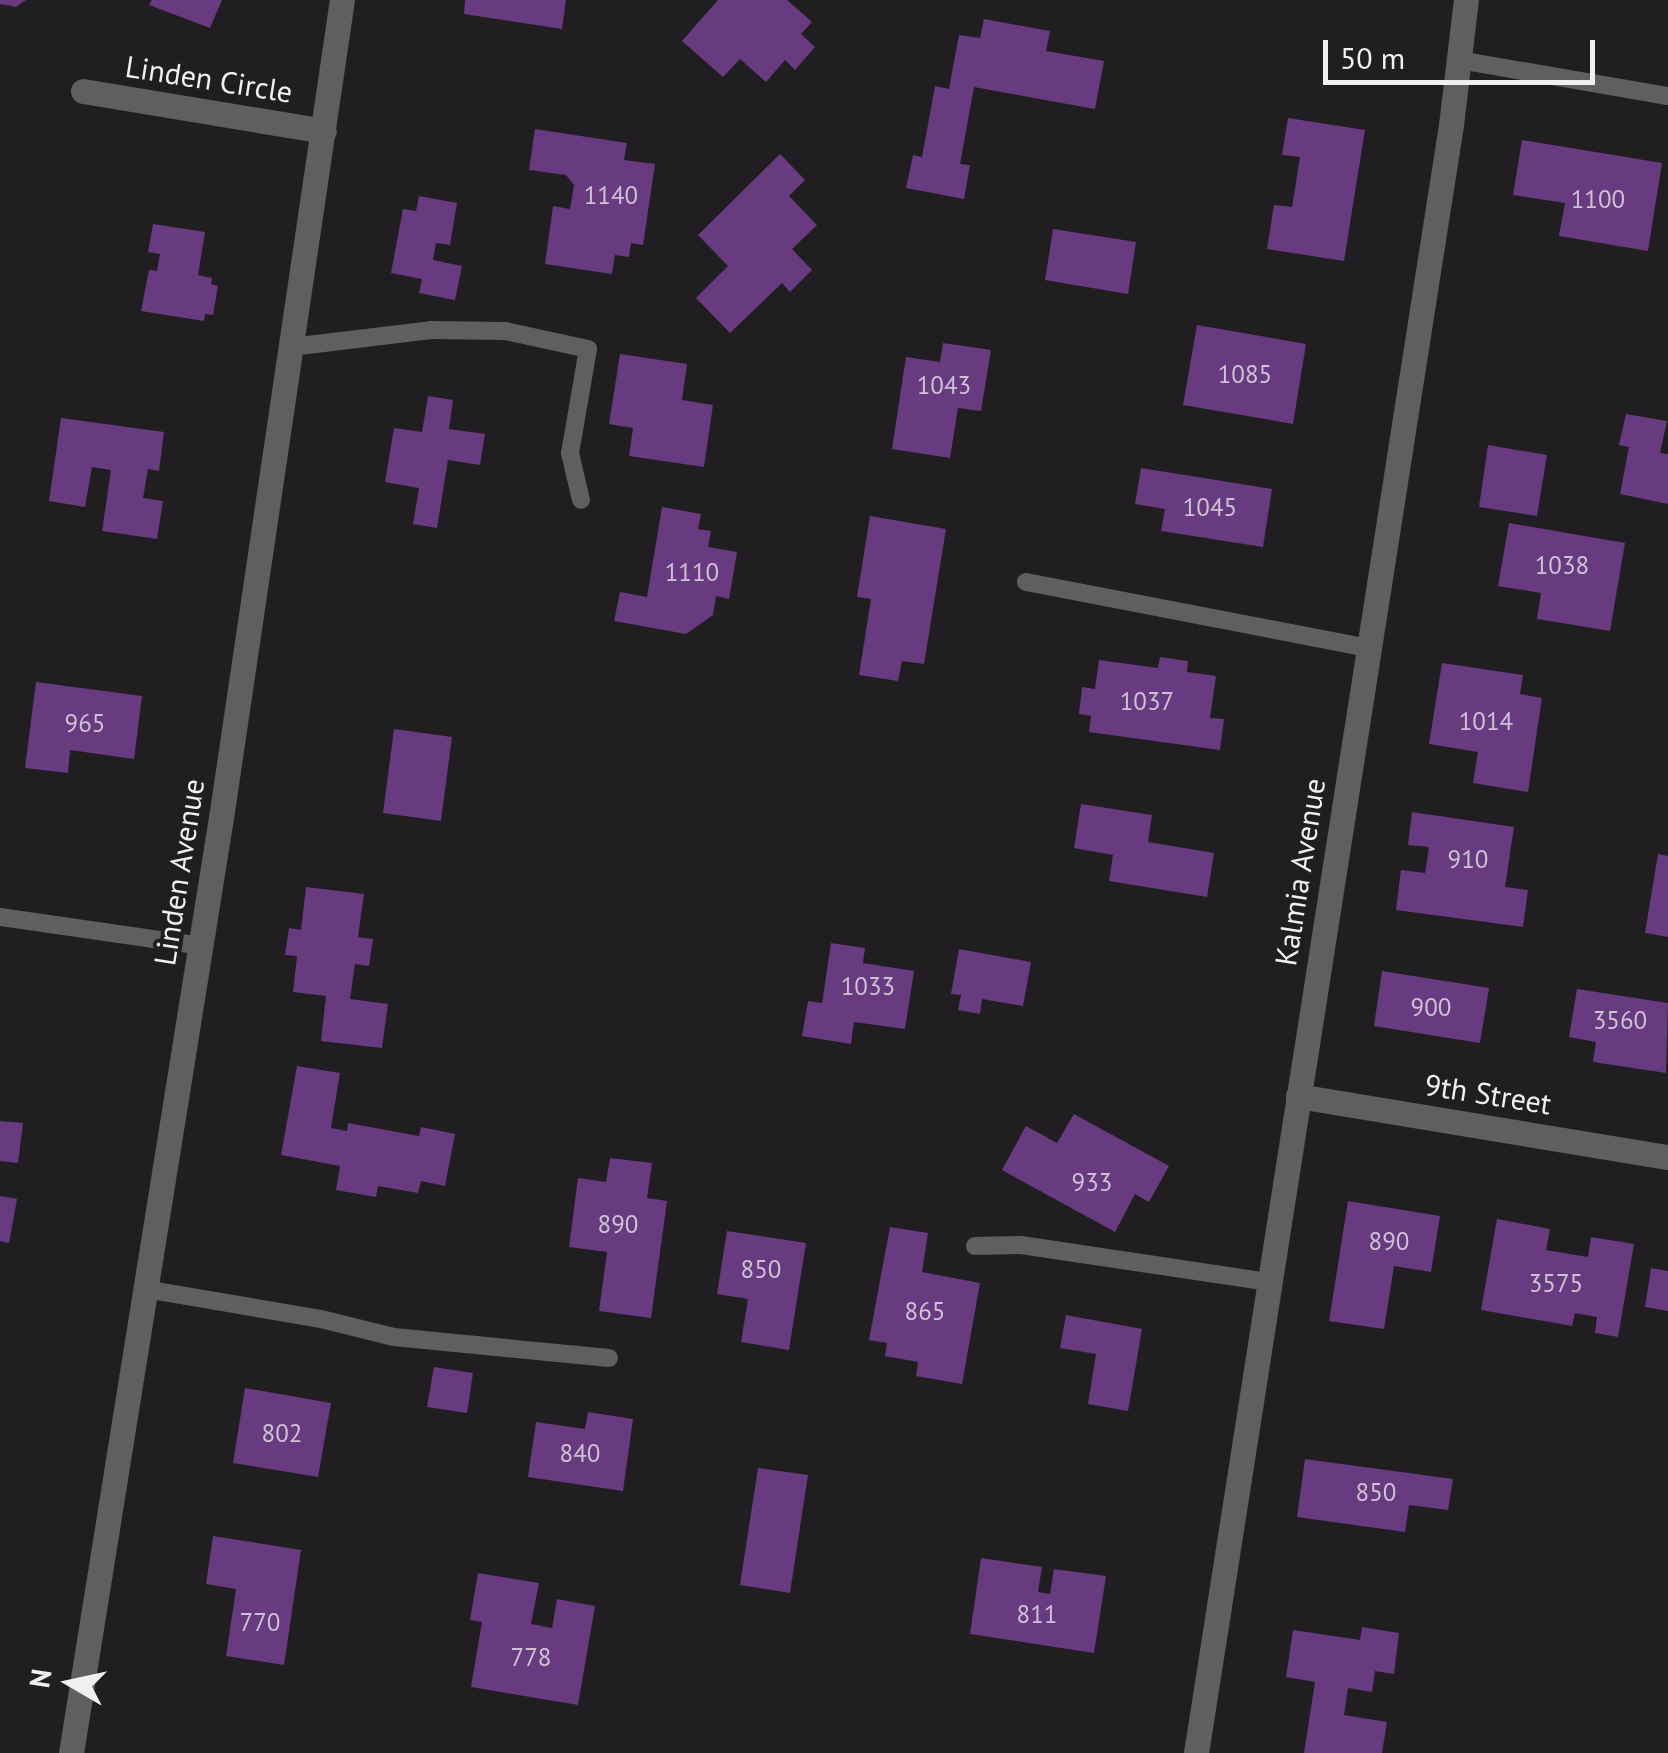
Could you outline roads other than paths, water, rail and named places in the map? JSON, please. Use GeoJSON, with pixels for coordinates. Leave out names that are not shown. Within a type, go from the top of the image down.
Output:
{"type":"FeatureCollection","features":[{"type":"Feature","properties":{"kind":"street","name":"Linden Avenue"},"geometry":{"type":"LineString","coordinates":[[70,1753],[201,946],[342,0]]}},
{"type":"Feature","properties":{"kind":"street","name":"Kalmia Avenue"},"geometry":{"type":"LineString","coordinates":[[1196,1753],[1466,0]]}},
{"type":"Feature","properties":{"kind":"street","name":"Linden Circle"},"geometry":{"type":"LineString","coordinates":[[83,91],[324,131]]}},
{"type":"Feature","properties":{"kind":"street","name":"9th Street"},"geometry":{"type":"LineString","coordinates":[[1298,1096],[1668,1157]]}},
{"type":"Feature","properties":{"kind":"lane"},"geometry":{"type":"LineString","coordinates":[[1458,60],[1668,96]]}},
{"type":"Feature","properties":{"kind":"lane"},"geometry":{"type":"LineString","coordinates":[[292,347],[431,330],[505,331],[588,349],[570,454],[581,500]]}},
{"type":"Feature","properties":{"kind":"lane"},"geometry":{"type":"LineString","coordinates":[[1026,582],[1368,648]]}},
{"type":"Feature","properties":{"kind":"lane"},"geometry":{"type":"LineString","coordinates":[[0,917],[201,946]]}},
{"type":"Feature","properties":{"kind":"lane"},"geometry":{"type":"LineString","coordinates":[[975,1246],[1021,1245],[1268,1282]]}},
{"type":"Feature","properties":{"kind":"lane"},"geometry":{"type":"LineString","coordinates":[[145,1289],[321,1318],[394,1337],[609,1358]]}}]}
